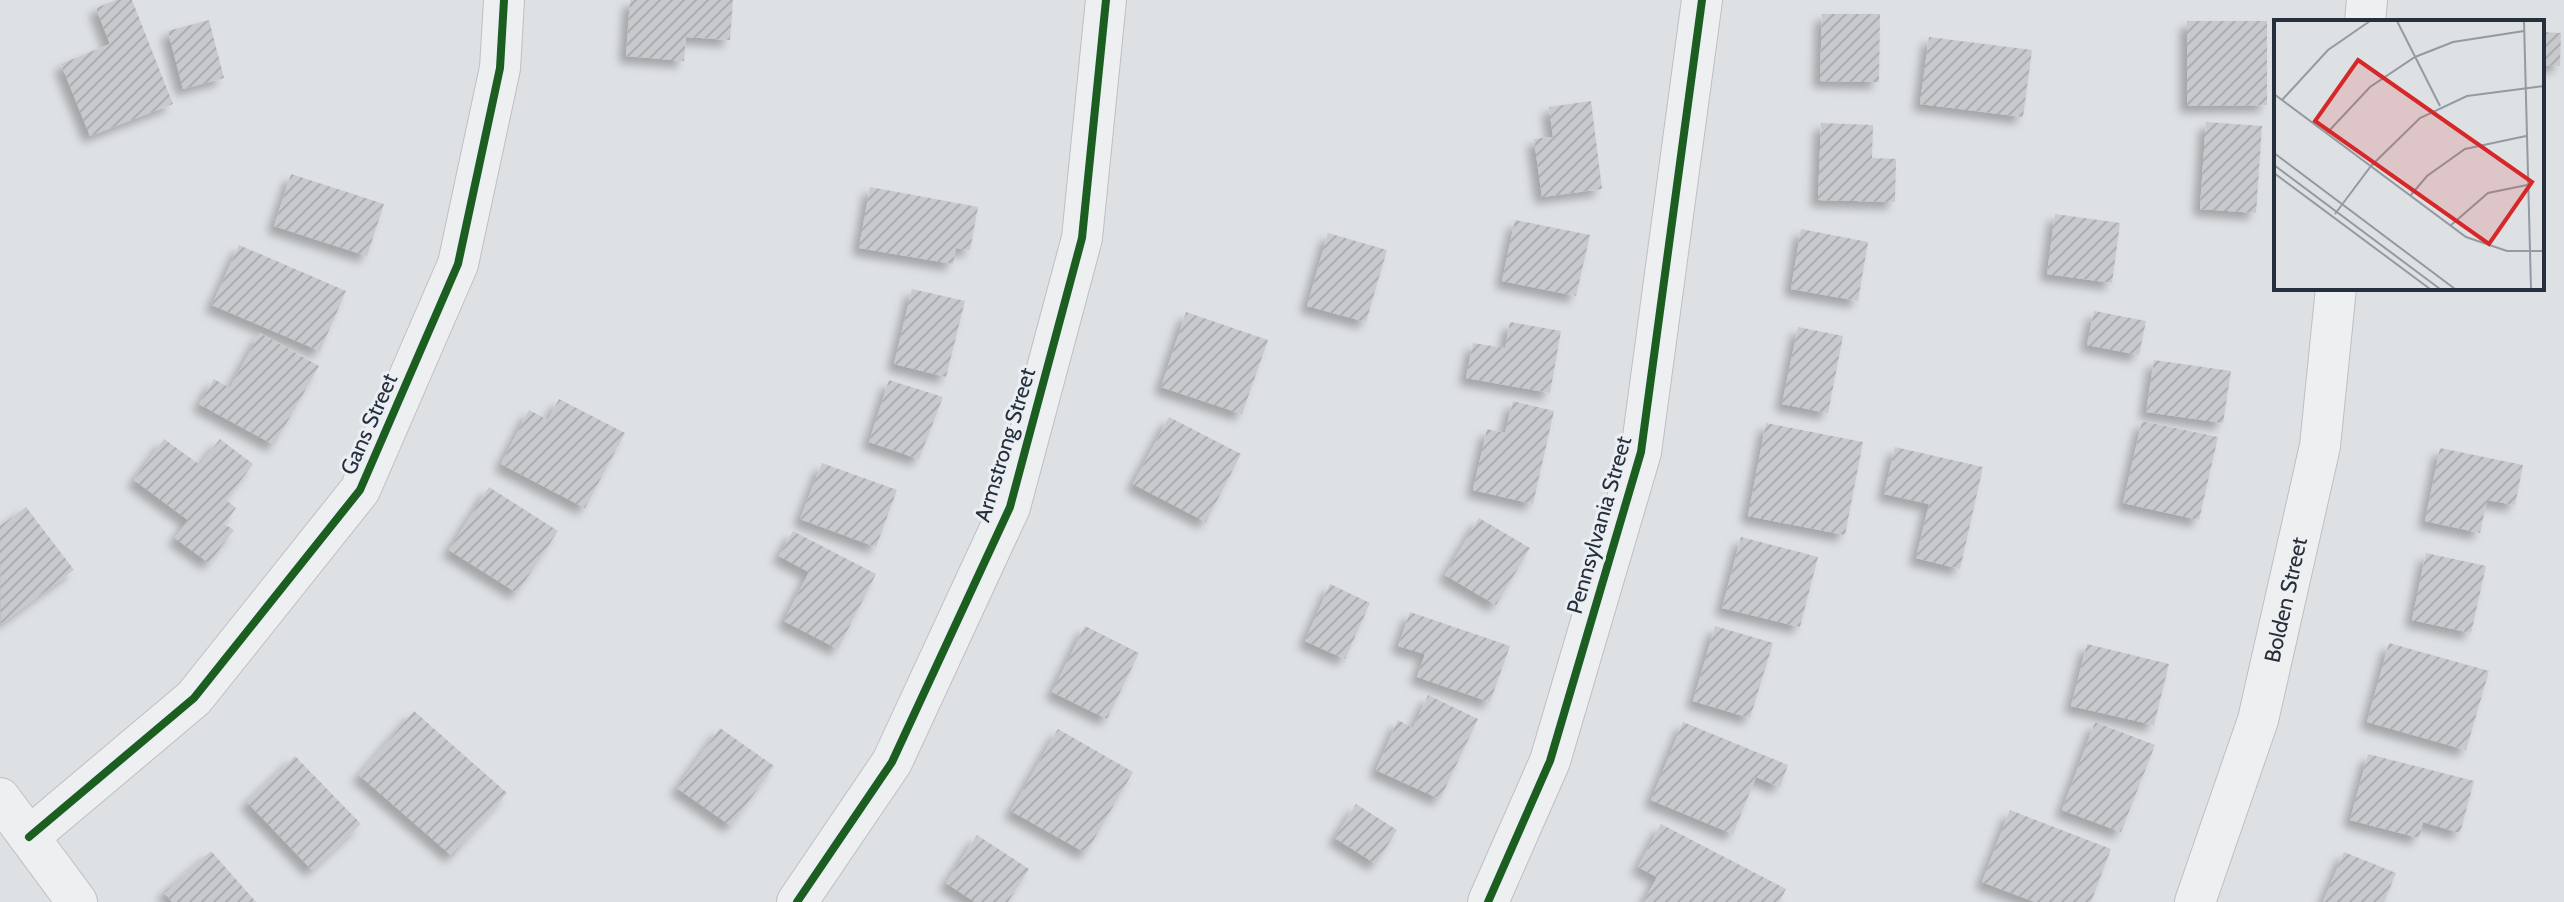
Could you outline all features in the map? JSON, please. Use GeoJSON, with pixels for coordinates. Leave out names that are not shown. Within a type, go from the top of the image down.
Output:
{"type":"FeatureCollection","features":[{"type":"Feature","properties":{"kind":"street","name":"Gans Street"},"geometry":{"type":"LineString","coordinates":[[29,837],[194,698],[360,490],[458,264],[500,68],[504,0]]}},
{"type":"Feature","properties":{"kind":"street","name":"Armstrong Street"},"geometry":{"type":"LineString","coordinates":[[797,902],[892,762],[1010,507],[1082,238],[1106,0]]}},
{"type":"Feature","properties":{"kind":"street","name":"Pennsylvania Street"},"geometry":{"type":"LineString","coordinates":[[1488,902],[1550,761],[1641,452],[1702,0]]}},
{"type":"Feature","properties":{"kind":"street"},"geometry":{"type":"LineString","coordinates":[[2365,20],[2367,0]]}},
{"type":"Feature","properties":{"kind":"street","name":"Bolden Street"},"geometry":{"type":"LineString","coordinates":[[2195,902],[2261,705],[2320,446],[2336,290]]}},
{"type":"Feature","properties":{"kind":"street"},"geometry":{"type":"LineString","coordinates":[[0,798],[77,902]]}},
{"type":"Feature","properties":{"kind":"building"},"geometry":{"type":"Polygon","coordinates":[[[116,0],[132,0],[173,104],[90,136],[61,64],[110,44],[96,8],[116,0]]]}},
{"type":"Feature","properties":{"kind":"building"},"geometry":{"type":"Polygon","coordinates":[[[630,0],[733,0],[730,40],[686,37],[684,61],[626,56],[630,0]]]}},
{"type":"Feature","properties":{"kind":"building"},"geometry":{"type":"Polygon","coordinates":[[[1822,14],[1880,14],[1879,82],[1820,81],[1822,14]]]}},
{"type":"Feature","properties":{"kind":"building"},"geometry":{"type":"Polygon","coordinates":[[[209,20],[224,78],[183,89],[168,31],[209,20]]]}},
{"type":"Feature","properties":{"kind":"building"},"geometry":{"type":"Polygon","coordinates":[[[2187,21],[2267,21],[2267,105],[2187,106],[2187,21]]]}},
{"type":"Feature","properties":{"kind":"building"},"geometry":{"type":"Polygon","coordinates":[[[2544,32],[2561,33],[2560,66],[2544,65],[2544,32]]]}},
{"type":"Feature","properties":{"kind":"building"},"geometry":{"type":"Polygon","coordinates":[[[1929,37],[2032,50],[2023,117],[1920,104],[1929,37]]]}},
{"type":"Feature","properties":{"kind":"building"},"geometry":{"type":"Polygon","coordinates":[[[1591,101],[1602,189],[1542,197],[1534,139],[1553,137],[1549,107],[1591,101]]]}},
{"type":"Feature","properties":{"kind":"building"},"geometry":{"type":"Polygon","coordinates":[[[2206,122],[2262,126],[2256,213],[2200,209],[2206,122]]]}},
{"type":"Feature","properties":{"kind":"building"},"geometry":{"type":"Polygon","coordinates":[[[1821,123],[1873,125],[1872,158],[1896,159],[1895,202],[1818,200],[1821,123]]]}},
{"type":"Feature","properties":{"kind":"building"},"geometry":{"type":"Polygon","coordinates":[[[291,174],[384,204],[367,256],[274,226],[291,174]]]}},
{"type":"Feature","properties":{"kind":"building"},"geometry":{"type":"Polygon","coordinates":[[[870,187],[978,207],[970,250],[956,248],[953,264],[859,248],[870,187]]]}},
{"type":"Feature","properties":{"kind":"building"},"geometry":{"type":"Polygon","coordinates":[[[2055,214],[2120,223],[2112,283],[2047,274],[2055,214]]]}},
{"type":"Feature","properties":{"kind":"building"},"geometry":{"type":"Polygon","coordinates":[[[1515,220],[1590,235],[1576,296],[1502,281],[1515,220]]]}},
{"type":"Feature","properties":{"kind":"building"},"geometry":{"type":"Polygon","coordinates":[[[1801,229],[1868,242],[1858,301],[1791,289],[1801,229]]]}},
{"type":"Feature","properties":{"kind":"building"},"geometry":{"type":"Polygon","coordinates":[[[1328,233],[1387,250],[1366,322],[1307,306],[1328,233]]]}},
{"type":"Feature","properties":{"kind":"building"},"geometry":{"type":"Polygon","coordinates":[[[239,245],[346,291],[320,351],[212,305],[239,245]]]}},
{"type":"Feature","properties":{"kind":"building"},"geometry":{"type":"Polygon","coordinates":[[[912,289],[965,301],[946,377],[894,364],[912,289]]]}},
{"type":"Feature","properties":{"kind":"building"},"geometry":{"type":"Polygon","coordinates":[[[2094,311],[2146,321],[2139,355],[2087,345],[2094,311]]]}},
{"type":"Feature","properties":{"kind":"building"},"geometry":{"type":"Polygon","coordinates":[[[1186,312],[1268,340],[1242,414],[1161,387],[1186,312]]]}},
{"type":"Feature","properties":{"kind":"building"},"geometry":{"type":"Polygon","coordinates":[[[1510,322],[1561,331],[1550,393],[1466,378],[1473,343],[1505,348],[1510,322]]]}},
{"type":"Feature","properties":{"kind":"building"},"geometry":{"type":"Polygon","coordinates":[[[1798,327],[1843,336],[1828,413],[1782,404],[1798,327]]]}},
{"type":"Feature","properties":{"kind":"building"},"geometry":{"type":"Polygon","coordinates":[[[260,333],[319,366],[274,445],[199,404],[214,379],[230,388],[260,333]]]}},
{"type":"Feature","properties":{"kind":"building"},"geometry":{"type":"Polygon","coordinates":[[[2154,360],[2231,371],[2223,423],[2146,412],[2154,360]]]}},
{"type":"Feature","properties":{"kind":"building"},"geometry":{"type":"Polygon","coordinates":[[[889,380],[943,397],[919,459],[869,442],[889,380]]]}},
{"type":"Feature","properties":{"kind":"building"},"geometry":{"type":"Polygon","coordinates":[[[559,399],[625,433],[585,508],[501,464],[529,410],[548,420],[559,399]]]}},
{"type":"Feature","properties":{"kind":"building"},"geometry":{"type":"Polygon","coordinates":[[[1513,401],[1554,411],[1533,504],[1473,490],[1487,429],[1505,433],[1513,401]]]}},
{"type":"Feature","properties":{"kind":"building"},"geometry":{"type":"Polygon","coordinates":[[[1169,417],[1241,454],[1206,522],[1133,484],[1169,417]]]}},
{"type":"Feature","properties":{"kind":"building"},"geometry":{"type":"Polygon","coordinates":[[[2142,421],[2218,437],[2199,520],[2123,503],[2142,421]]]}},
{"type":"Feature","properties":{"kind":"building"},"geometry":{"type":"Polygon","coordinates":[[[1766,423],[1863,442],[1845,535],[1748,516],[1766,423]]]}},
{"type":"Feature","properties":{"kind":"building"},"geometry":{"type":"Polygon","coordinates":[[[164,439],[200,465],[220,439],[253,464],[226,500],[236,508],[224,524],[234,530],[209,563],[175,538],[188,520],[134,480],[164,439]]]}},
{"type":"Feature","properties":{"kind":"building"},"geometry":{"type":"Polygon","coordinates":[[[1895,447],[1983,467],[1960,569],[1916,558],[1929,504],[1884,494],[1895,447]]]}},
{"type":"Feature","properties":{"kind":"building"},"geometry":{"type":"Polygon","coordinates":[[[2440,448],[2523,465],[2515,505],[2487,500],[2480,533],[2425,521],[2440,448]]]}},
{"type":"Feature","properties":{"kind":"building"},"geometry":{"type":"Polygon","coordinates":[[[822,463],[897,490],[876,547],[800,519],[822,463]]]}},
{"type":"Feature","properties":{"kind":"building"},"geometry":{"type":"Polygon","coordinates":[[[489,487],[558,531],[517,593],[449,550],[489,487]]]}},
{"type":"Feature","properties":{"kind":"building"},"geometry":{"type":"Polygon","coordinates":[[[26,507],[74,570],[1,624],[0,526],[26,507]]]}},
{"type":"Feature","properties":{"kind":"building"},"geometry":{"type":"Polygon","coordinates":[[[1479,518],[1530,548],[1496,605],[1445,575],[1479,518]]]}},
{"type":"Feature","properties":{"kind":"building"},"geometry":{"type":"Polygon","coordinates":[[[793,531],[876,574],[838,649],[784,621],[809,572],[779,556],[793,531]]]}},
{"type":"Feature","properties":{"kind":"building"},"geometry":{"type":"Polygon","coordinates":[[[1741,537],[1818,557],[1800,627],[1722,608],[1741,537]]]}},
{"type":"Feature","properties":{"kind":"building"},"geometry":{"type":"Polygon","coordinates":[[[2426,553],[2486,566],[2471,633],[2412,620],[2426,553]]]}},
{"type":"Feature","properties":{"kind":"building"},"geometry":{"type":"Polygon","coordinates":[[[1330,584],[1370,603],[1345,659],[1305,641],[1330,584]]]}},
{"type":"Feature","properties":{"kind":"building"},"geometry":{"type":"Polygon","coordinates":[[[1410,612],[1510,646],[1490,702],[1417,677],[1425,654],[1398,646],[1410,612]]]}},
{"type":"Feature","properties":{"kind":"building"},"geometry":{"type":"Polygon","coordinates":[[[1085,626],[1139,653],[1107,719],[1052,692],[1085,626]]]}},
{"type":"Feature","properties":{"kind":"building"},"geometry":{"type":"Polygon","coordinates":[[[1715,626],[1773,643],[1750,718],[1693,701],[1715,626]]]}},
{"type":"Feature","properties":{"kind":"building"},"geometry":{"type":"Polygon","coordinates":[[[2389,643],[2489,671],[2466,750],[2367,722],[2389,643]]]}},
{"type":"Feature","properties":{"kind":"building"},"geometry":{"type":"Polygon","coordinates":[[[2087,644],[2169,664],[2154,725],[2071,706],[2087,644]]]}},
{"type":"Feature","properties":{"kind":"building"},"geometry":{"type":"Polygon","coordinates":[[[1428,695],[1478,719],[1440,799],[1376,770],[1398,720],[1413,728],[1428,695]]]}},
{"type":"Feature","properties":{"kind":"building"},"geometry":{"type":"Polygon","coordinates":[[[414,711],[507,793],[452,856],[359,775],[414,711]]]}},
{"type":"Feature","properties":{"kind":"building"},"geometry":{"type":"Polygon","coordinates":[[[1683,722],[1788,765],[1780,787],[1756,777],[1733,834],[1651,800],[1683,722]]]}},
{"type":"Feature","properties":{"kind":"building"},"geometry":{"type":"Polygon","coordinates":[[[2095,722],[2155,745],[2121,832],[2062,810],[2095,722]]]}},
{"type":"Feature","properties":{"kind":"building"},"geometry":{"type":"Polygon","coordinates":[[[720,728],[774,766],[731,826],[677,788],[720,728]]]}},
{"type":"Feature","properties":{"kind":"building"},"geometry":{"type":"Polygon","coordinates":[[[1058,729],[1133,772],[1086,853],[1011,811],[1058,729]]]}},
{"type":"Feature","properties":{"kind":"building"},"geometry":{"type":"Polygon","coordinates":[[[2368,754],[2474,781],[2460,833],[2423,822],[2419,838],[2350,820],[2368,754]]]}},
{"type":"Feature","properties":{"kind":"building"},"geometry":{"type":"Polygon","coordinates":[[[295,756],[361,824],[312,870],[247,802],[295,756]]]}},
{"type":"Feature","properties":{"kind":"building"},"geometry":{"type":"Polygon","coordinates":[[[1356,804],[1397,830],[1376,864],[1335,838],[1356,804]]]}},
{"type":"Feature","properties":{"kind":"building"},"geometry":{"type":"Polygon","coordinates":[[[2010,810],[2111,849],[2091,902],[2035,902],[1982,882],[2010,810]]]}},
{"type":"Feature","properties":{"kind":"building"},"geometry":{"type":"Polygon","coordinates":[[[1661,824],[1786,889],[1779,902],[1644,902],[1657,877],[1638,867],[1661,824]]]}},
{"type":"Feature","properties":{"kind":"building"},"geometry":{"type":"Polygon","coordinates":[[[977,835],[1029,869],[1008,902],[975,902],[946,883],[977,835]]]}},
{"type":"Feature","properties":{"kind":"building"},"geometry":{"type":"Polygon","coordinates":[[[211,851],[256,902],[172,902],[164,892],[211,851]]]}},
{"type":"Feature","properties":{"kind":"building"},"geometry":{"type":"Polygon","coordinates":[[[2344,852],[2396,873],[2384,902],[2323,902],[2344,852]]]}},
{"type":"Feature","properties":{"kind":"cycle path"},"geometry":{"type":"LineString","coordinates":[[29,837],[194,698],[360,490],[458,264],[500,68],[504,0]]}},
{"type":"Feature","properties":{"kind":"cycle path"},"geometry":{"type":"LineString","coordinates":[[797,902],[892,762],[1010,507],[1082,238],[1106,0]]}},
{"type":"Feature","properties":{"kind":"cycle path"},"geometry":{"type":"LineString","coordinates":[[1488,902],[1550,761],[1641,452],[1702,0]]}}]}
